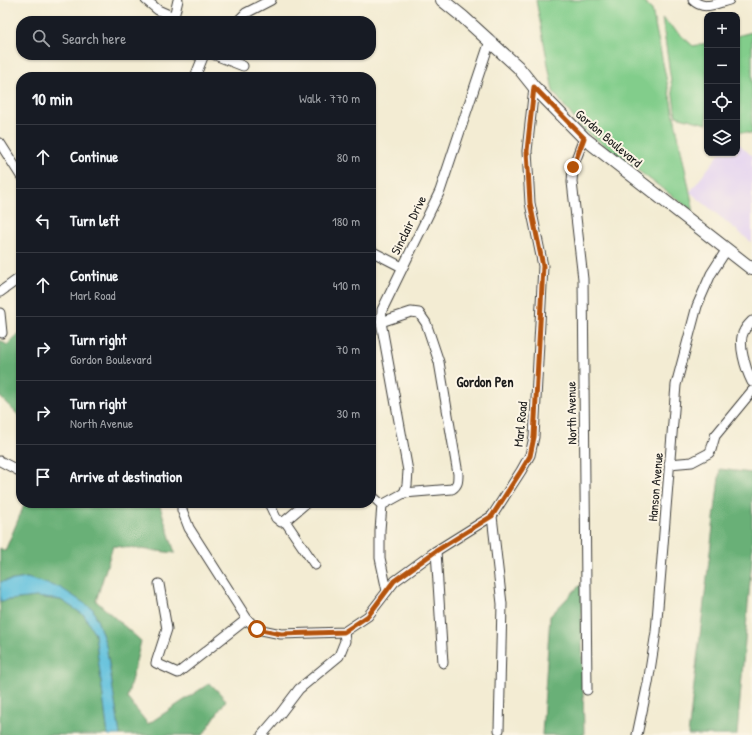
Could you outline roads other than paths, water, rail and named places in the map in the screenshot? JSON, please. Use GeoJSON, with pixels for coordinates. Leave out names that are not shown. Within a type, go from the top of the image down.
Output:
{"type":"FeatureCollection","features":[{"type":"Feature","properties":{"kind":"street"},"geometry":{"type":"LineString","coordinates":[[146,0],[158,10],[169,16]]}},
{"type":"Feature","properties":{"kind":"street"},"geometry":{"type":"LineString","coordinates":[[175,16],[178,0]]}},
{"type":"Feature","properties":{"kind":"street"},"geometry":{"type":"LineString","coordinates":[[243,16],[271,0]]}},
{"type":"Feature","properties":{"kind":"street","name":"Gordon Boulevard"},"geometry":{"type":"LineString","coordinates":[[442,0],[518,67],[534,87],[584,138],[752,269]]}},
{"type":"Feature","properties":{"kind":"street"},"geometry":{"type":"LineString","coordinates":[[693,0],[697,5],[705,6],[726,0]]}},
{"type":"Feature","properties":{"kind":"street","name":"Sinclair Drive"},"geometry":{"type":"LineString","coordinates":[[404,493],[407,485],[408,472],[381,322],[382,310],[440,190],[490,41]]}},
{"type":"Feature","properties":{"kind":"street"},"geometry":{"type":"LineString","coordinates":[[197,72],[201,60]]}},
{"type":"Feature","properties":{"kind":"street"},"geometry":{"type":"LineString","coordinates":[[228,60],[243,66]]}},
{"type":"Feature","properties":{"kind":"street","name":"Marl Road"},"geometry":{"type":"LineString","coordinates":[[492,516],[530,456],[534,437],[543,266],[530,203],[527,151],[534,87]]}},
{"type":"Feature","properties":{"kind":"street","name":"North Avenue"},"geometry":{"type":"LineString","coordinates":[[584,138],[573,167],[572,182],[583,279],[587,690]]}},
{"type":"Feature","properties":{"kind":"street"},"geometry":{"type":"LineString","coordinates":[[0,143],[16,168]]}},
{"type":"Feature","properties":{"kind":"street","name":"Hanson Avenue"},"geometry":{"type":"LineString","coordinates":[[637,735],[648,683],[656,632],[676,385],[697,306],[711,274],[727,249]]}},
{"type":"Feature","properties":{"kind":"street"},"geometry":{"type":"LineString","coordinates":[[376,254],[402,268]]}},
{"type":"Feature","properties":{"kind":"street"},"geometry":{"type":"LineString","coordinates":[[0,292],[16,280]]}},
{"type":"Feature","properties":{"kind":"street"},"geometry":{"type":"LineString","coordinates":[[381,322],[411,312],[419,313],[426,323],[439,362],[458,474],[458,481],[456,486],[452,489],[404,493],[382,506]]}},
{"type":"Feature","properties":{"kind":"street"},"geometry":{"type":"LineString","coordinates":[[0,313],[2,332]]}},
{"type":"Feature","properties":{"kind":"street"},"geometry":{"type":"LineString","coordinates":[[752,321],[744,331],[742,337],[745,366],[752,382]]}},
{"type":"Feature","properties":{"kind":"street"},"geometry":{"type":"LineString","coordinates":[[669,464],[692,462],[709,453],[715,436],[752,391]]}},
{"type":"Feature","properties":{"kind":"street"},"geometry":{"type":"LineString","coordinates":[[0,461],[16,469]]}},
{"type":"Feature","properties":{"kind":"street"},"geometry":{"type":"LineString","coordinates":[[376,500],[382,506],[380,558],[387,591]]}},
{"type":"Feature","properties":{"kind":"street"},"geometry":{"type":"LineString","coordinates":[[182,508],[189,528],[247,619],[257,629],[281,634],[344,632],[368,616],[394,581],[436,551],[492,516],[502,604],[499,730]]}},
{"type":"Feature","properties":{"kind":"street"},"geometry":{"type":"LineString","coordinates":[[271,508],[276,518],[281,522],[286,521],[300,508]]}},
{"type":"Feature","properties":{"kind":"street"},"geometry":{"type":"LineString","coordinates":[[286,521],[315,565]]}},
{"type":"Feature","properties":{"kind":"street"},"geometry":{"type":"LineString","coordinates":[[436,551],[443,663]]}},
{"type":"Feature","properties":{"kind":"street"},"geometry":{"type":"LineString","coordinates":[[159,584],[167,629],[156,663],[178,673],[247,619]]}},
{"type":"Feature","properties":{"kind":"street"},"geometry":{"type":"LineString","coordinates":[[262,735],[298,689],[339,656],[345,641],[344,632]]}},
{"type":"Feature","properties":{"kind":"water"},"geometry":{"type":"Polygon","coordinates":[[[27,578],[61,588],[93,609],[106,645],[120,735],[108,735],[95,634],[84,615],[61,600],[36,597],[0,601],[0,582],[27,578]]]}},
{"type":"Feature","properties":{"kind":"district","name":"Gordon Pen"},"geometry":{"type":"Point","coordinates":[485,382]}}]}
